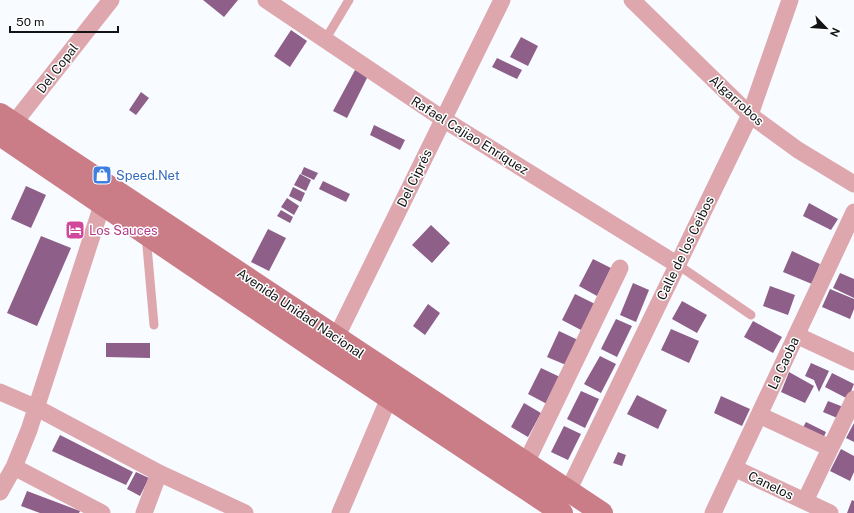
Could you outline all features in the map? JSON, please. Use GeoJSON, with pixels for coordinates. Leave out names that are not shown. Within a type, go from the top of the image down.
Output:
{"type":"FeatureCollection","features":[{"type":"Feature","properties":{"kind":"main road","name":"Avenida Unidad Nacional"},"geometry":{"type":"LineString","coordinates":[[4,127],[102,205],[562,513]]}},
{"type":"Feature","properties":{"kind":"main road","name":"Avenida Unidad Nacional"},"geometry":{"type":"LineString","coordinates":[[4,127],[337,337],[602,513]]}},
{"type":"Feature","properties":{"kind":"street","name":"Del Copal"},"geometry":{"type":"LineString","coordinates":[[4,127],[111,0]]}},
{"type":"Feature","properties":{"kind":"street","name":"Rafael Cajiao Enríquez"},"geometry":{"type":"LineString","coordinates":[[266,0],[443,119],[678,265]]}},
{"type":"Feature","properties":{"kind":"street","name":"Del Ciprés"},"geometry":{"type":"LineString","coordinates":[[327,357],[502,0]]}},
{"type":"Feature","properties":{"kind":"street","name":"Algarrobos"},"geometry":{"type":"LineString","coordinates":[[632,0],[750,114],[798,150],[854,184]]}},
{"type":"Feature","properties":{"kind":"street","name":"Calle de los Ceibos"},"geometry":{"type":"LineString","coordinates":[[568,491],[750,114],[790,0]]}},
{"type":"Feature","properties":{"kind":"street"},"geometry":{"type":"LineString","coordinates":[[0,492],[14,467],[37,408],[102,205]]}},
{"type":"Feature","properties":{"kind":"street","name":"La Caoba"},"geometry":{"type":"LineString","coordinates":[[713,513],[854,212]]}},
{"type":"Feature","properties":{"kind":"street"},"geometry":{"type":"LineString","coordinates":[[526,463],[620,268]]}},
{"type":"Feature","properties":{"kind":"street"},"geometry":{"type":"LineString","coordinates":[[796,335],[854,362]]}},
{"type":"Feature","properties":{"kind":"street"},"geometry":{"type":"LineString","coordinates":[[0,392],[37,408],[159,473],[245,513]]}},
{"type":"Feature","properties":{"kind":"street"},"geometry":{"type":"LineString","coordinates":[[340,513],[389,398]]}},
{"type":"Feature","properties":{"kind":"street"},"geometry":{"type":"LineString","coordinates":[[804,501],[854,399]]}},
{"type":"Feature","properties":{"kind":"street"},"geometry":{"type":"LineString","coordinates":[[759,416],[830,448]]}},
{"type":"Feature","properties":{"kind":"street"},"geometry":{"type":"LineString","coordinates":[[14,467],[102,513]]}},
{"type":"Feature","properties":{"kind":"street","name":"Canelos"},"geometry":{"type":"LineString","coordinates":[[734,468],[830,513]]}},
{"type":"Feature","properties":{"kind":"street"},"geometry":{"type":"LineString","coordinates":[[144,513],[159,473]]}},
{"type":"Feature","properties":{"kind":"lane"},"geometry":{"type":"LineString","coordinates":[[325,40],[349,0]]}},
{"type":"Feature","properties":{"kind":"lane"},"geometry":{"type":"LineString","coordinates":[[145,234],[154,325]]}},
{"type":"Feature","properties":{"kind":"lane"},"geometry":{"type":"LineString","coordinates":[[678,265],[751,315]]}},
{"type":"Feature","properties":{"kind":"building"},"geometry":{"type":"Polygon","coordinates":[[[203,0],[238,0],[224,17],[203,0]]]}},
{"type":"Feature","properties":{"kind":"building"},"geometry":{"type":"Polygon","coordinates":[[[291,30],[307,41],[290,67],[274,56],[291,30]]]}},
{"type":"Feature","properties":{"kind":"building"},"geometry":{"type":"Polygon","coordinates":[[[521,37],[538,46],[528,66],[510,57],[521,37]]]}},
{"type":"Feature","properties":{"kind":"building"},"geometry":{"type":"Polygon","coordinates":[[[497,58],[522,70],[517,79],[492,67],[497,58]]]}},
{"type":"Feature","properties":{"kind":"building"},"geometry":{"type":"Polygon","coordinates":[[[355,70],[368,76],[347,118],[333,111],[355,70]]]}},
{"type":"Feature","properties":{"kind":"building"},"geometry":{"type":"Polygon","coordinates":[[[141,92],[149,98],[136,115],[129,110],[141,92]]]}},
{"type":"Feature","properties":{"kind":"building"},"geometry":{"type":"Polygon","coordinates":[[[374,125],[405,140],[400,150],[370,135],[374,125]]]}},
{"type":"Feature","properties":{"kind":"building"},"geometry":{"type":"Polygon","coordinates":[[[304,167],[318,173],[314,180],[301,174],[304,167]]]}},
{"type":"Feature","properties":{"kind":"building"},"geometry":{"type":"Polygon","coordinates":[[[300,174],[311,180],[306,191],[294,185],[300,174]]]}},
{"type":"Feature","properties":{"kind":"building"},"geometry":{"type":"Polygon","coordinates":[[[323,181],[350,194],[346,202],[319,189],[323,181]]]}},
{"type":"Feature","properties":{"kind":"building"},"geometry":{"type":"Polygon","coordinates":[[[26,186],[46,195],[31,228],[11,219],[26,186]]]}},
{"type":"Feature","properties":{"kind":"building"},"geometry":{"type":"Polygon","coordinates":[[[293,187],[305,193],[301,202],[289,196],[293,187]]]}},
{"type":"Feature","properties":{"kind":"building"},"geometry":{"type":"Polygon","coordinates":[[[287,198],[299,206],[294,215],[281,207],[287,198]]]}},
{"type":"Feature","properties":{"kind":"building"},"geometry":{"type":"Polygon","coordinates":[[[809,203],[838,219],[831,230],[803,216],[809,203]]]}},
{"type":"Feature","properties":{"kind":"building"},"geometry":{"type":"Polygon","coordinates":[[[281,210],[293,217],[290,223],[277,216],[281,210]]]}},
{"type":"Feature","properties":{"kind":"building"},"geometry":{"type":"Polygon","coordinates":[[[431,225],[450,243],[432,263],[412,245],[431,225]]]}},
{"type":"Feature","properties":{"kind":"building"},"geometry":{"type":"Polygon","coordinates":[[[268,229],[286,238],[269,271],[251,262],[268,229]]]}},
{"type":"Feature","properties":{"kind":"building"},"geometry":{"type":"Polygon","coordinates":[[[41,236],[71,248],[37,326],[7,313],[41,236]]]}},
{"type":"Feature","properties":{"kind":"building"},"geometry":{"type":"Polygon","coordinates":[[[792,251],[820,264],[812,284],[783,272],[792,251]]]}},
{"type":"Feature","properties":{"kind":"building"},"geometry":{"type":"Polygon","coordinates":[[[593,259],[611,268],[597,296],[579,286],[593,259]]]}},
{"type":"Feature","properties":{"kind":"building"},"geometry":{"type":"Polygon","coordinates":[[[840,273],[854,279],[854,298],[833,288],[840,273]]]}},
{"type":"Feature","properties":{"kind":"building"},"geometry":{"type":"Polygon","coordinates":[[[633,283],[649,290],[636,322],[620,315],[633,283]]]}},
{"type":"Feature","properties":{"kind":"building"},"geometry":{"type":"Polygon","coordinates":[[[770,286],[795,295],[788,315],[763,306],[770,286]]]}},
{"type":"Feature","properties":{"kind":"building"},"geometry":{"type":"Polygon","coordinates":[[[830,289],[854,299],[854,309],[850,319],[822,307],[830,289]]]}},
{"type":"Feature","properties":{"kind":"building"},"geometry":{"type":"Polygon","coordinates":[[[575,294],[595,304],[581,330],[562,320],[575,294]]]}},
{"type":"Feature","properties":{"kind":"building"},"geometry":{"type":"Polygon","coordinates":[[[682,301],[707,315],[697,333],[672,319],[682,301]]]}},
{"type":"Feature","properties":{"kind":"building"},"geometry":{"type":"Polygon","coordinates":[[[428,304],[440,313],[425,335],[413,326],[428,304]]]}},
{"type":"Feature","properties":{"kind":"building"},"geometry":{"type":"Polygon","coordinates":[[[616,319],[632,326],[617,357],[601,349],[616,319]]]}},
{"type":"Feature","properties":{"kind":"building"},"geometry":{"type":"Polygon","coordinates":[[[753,321],[782,337],[773,353],[744,337],[753,321]]]}},
{"type":"Feature","properties":{"kind":"building"},"geometry":{"type":"Polygon","coordinates":[[[671,329],[699,341],[689,363],[661,350],[671,329]]]}},
{"type":"Feature","properties":{"kind":"building"},"geometry":{"type":"Polygon","coordinates":[[[559,331],[578,340],[566,365],[547,357],[559,331]]]}},
{"type":"Feature","properties":{"kind":"building"},"geometry":{"type":"Polygon","coordinates":[[[106,343],[150,343],[150,358],[106,357],[106,343]]]}},
{"type":"Feature","properties":{"kind":"building"},"geometry":{"type":"Polygon","coordinates":[[[600,356],[616,364],[601,393],[584,384],[600,356]]]}},
{"type":"Feature","properties":{"kind":"building"},"geometry":{"type":"Polygon","coordinates":[[[811,363],[829,371],[819,392],[814,380],[805,376],[811,363]]]}},
{"type":"Feature","properties":{"kind":"building"},"geometry":{"type":"Polygon","coordinates":[[[541,368],[560,377],[547,404],[528,394],[541,368]]]}},
{"type":"Feature","properties":{"kind":"building"},"geometry":{"type":"Polygon","coordinates":[[[789,372],[814,386],[805,403],[781,392],[789,372]]]}},
{"type":"Feature","properties":{"kind":"building"},"geometry":{"type":"Polygon","coordinates":[[[832,373],[854,384],[848,399],[825,387],[832,373]]]}},
{"type":"Feature","properties":{"kind":"building"},"geometry":{"type":"Polygon","coordinates":[[[581,391],[599,399],[585,428],[567,419],[581,391]]]}},
{"type":"Feature","properties":{"kind":"building"},"geometry":{"type":"Polygon","coordinates":[[[637,395],[667,410],[658,429],[627,414],[637,395]]]}},
{"type":"Feature","properties":{"kind":"building"},"geometry":{"type":"Polygon","coordinates":[[[721,396],[750,409],[742,426],[714,413],[721,396]]]}},
{"type":"Feature","properties":{"kind":"building"},"geometry":{"type":"Polygon","coordinates":[[[828,401],[846,408],[842,420],[823,412],[828,401]]]}},
{"type":"Feature","properties":{"kind":"building"},"geometry":{"type":"Polygon","coordinates":[[[524,403],[541,413],[528,437],[511,427],[524,403]]]}},
{"type":"Feature","properties":{"kind":"building"},"geometry":{"type":"Polygon","coordinates":[[[806,422],[826,432],[822,441],[801,431],[806,422]]]}},
{"type":"Feature","properties":{"kind":"building"},"geometry":{"type":"Polygon","coordinates":[[[854,423],[854,442],[846,438],[854,423]]]}},
{"type":"Feature","properties":{"kind":"building"},"geometry":{"type":"Polygon","coordinates":[[[564,426],[581,434],[568,460],[551,452],[564,426]]]}},
{"type":"Feature","properties":{"kind":"building"},"geometry":{"type":"Polygon","coordinates":[[[60,435],[133,472],[126,485],[52,451],[60,435]]]}},
{"type":"Feature","properties":{"kind":"building"},"geometry":{"type":"Polygon","coordinates":[[[841,449],[854,456],[854,472],[850,481],[830,471],[841,449]]]}},
{"type":"Feature","properties":{"kind":"building"},"geometry":{"type":"Polygon","coordinates":[[[618,452],[626,455],[622,466],[613,463],[618,452]]]}},
{"type":"Feature","properties":{"kind":"building"},"geometry":{"type":"Polygon","coordinates":[[[136,472],[149,478],[140,496],[127,489],[136,472]]]}},
{"type":"Feature","properties":{"kind":"building"},"geometry":{"type":"Polygon","coordinates":[[[27,491],[80,511],[79,513],[40,513],[21,506],[27,491]]]}},
{"type":"Feature","properties":{"kind":"building"},"geometry":{"type":"Polygon","coordinates":[[[852,500],[854,501],[854,513],[847,513],[852,500]]]}},
{"type":"Feature","properties":{"kind":"place","name":"Speed.Net"},"geometry":{"type":"Point","coordinates":[102,175]}},
{"type":"Feature","properties":{"kind":"place","name":"Los Sauces"},"geometry":{"type":"Point","coordinates":[75,230]}}]}
